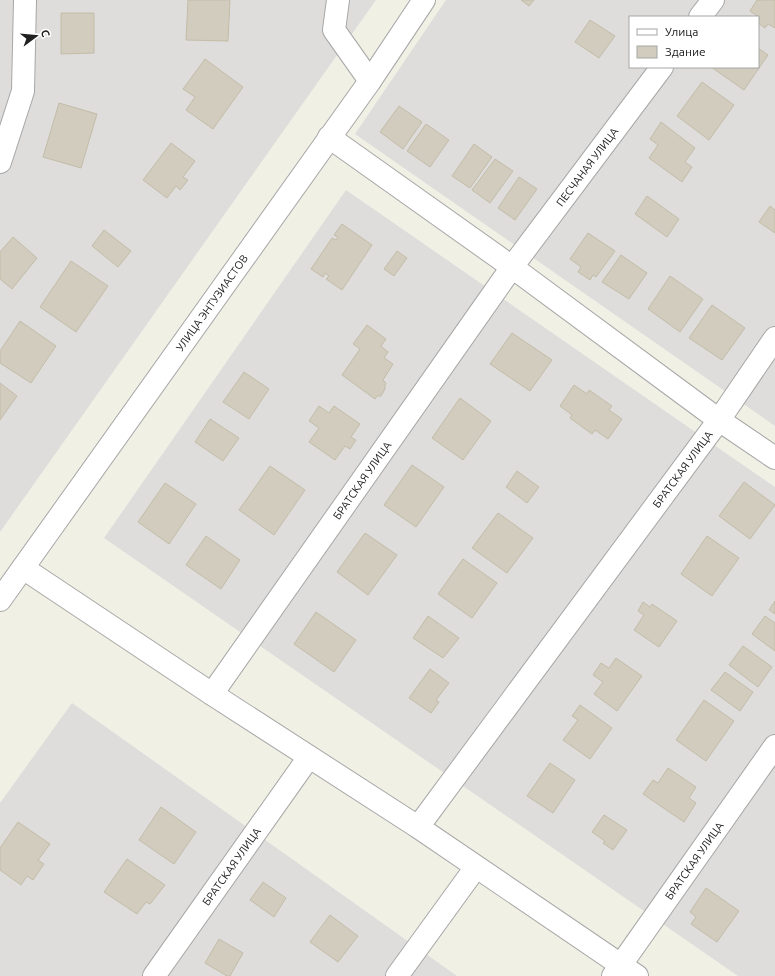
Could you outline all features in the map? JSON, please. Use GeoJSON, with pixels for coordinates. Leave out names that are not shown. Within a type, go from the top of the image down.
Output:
{"type":"FeatureCollection","features":[{"type":"Feature","properties":{"kind":"street"},"geometry":{"type":"LineString","coordinates":[[0,162],[23,91],[25,0]]}},
{"type":"Feature","properties":{"kind":"street"},"geometry":{"type":"LineString","coordinates":[[338,0],[334,30],[370,81]]}},
{"type":"Feature","properties":{"kind":"street","name":"УЛИЦА ЭНТУЗИАСТОВ"},"geometry":{"type":"LineString","coordinates":[[0,600],[370,81],[424,0]]}},
{"type":"Feature","properties":{"kind":"street"},"geometry":{"type":"LineString","coordinates":[[701,16],[713,0]]}},
{"type":"Feature","properties":{"kind":"street","name":"ПЕСЧАНАЯ УЛИЦА"},"geometry":{"type":"LineString","coordinates":[[512,267],[661,68]]}},
{"type":"Feature","properties":{"kind":"street"},"geometry":{"type":"LineString","coordinates":[[329,137],[512,267],[719,420],[775,458]]}},
{"type":"Feature","properties":{"kind":"street","name":"БРАТСКАЯ УЛИЦА"},"geometry":{"type":"LineString","coordinates":[[212,694],[512,267]]}},
{"type":"Feature","properties":{"kind":"street"},"geometry":{"type":"LineString","coordinates":[[719,420],[775,338]]}},
{"type":"Feature","properties":{"kind":"street","name":"БРАТСКАЯ УЛИЦА"},"geometry":{"type":"LineString","coordinates":[[418,827],[719,420]]}},
{"type":"Feature","properties":{"kind":"street"},"geometry":{"type":"LineString","coordinates":[[23,568],[212,694],[418,827],[476,866],[624,972]]}},
{"type":"Feature","properties":{"kind":"street","name":"БРАТСКАЯ УЛИЦА"},"geometry":{"type":"LineString","coordinates":[[624,972],[775,746]]}},
{"type":"Feature","properties":{"kind":"street","name":"БРАТСКАЯ УЛИЦА"},"geometry":{"type":"LineString","coordinates":[[154,976],[309,757]]}},
{"type":"Feature","properties":{"kind":"street"},"geometry":{"type":"LineString","coordinates":[[397,976],[476,866]]}},
{"type":"Feature","properties":{"kind":"shaded area"},"geometry":{"type":"Polygon","coordinates":[[[0,0],[376,0],[0,532],[0,0]]]}},
{"type":"Feature","properties":{"kind":"shaded area"},"geometry":{"type":"Polygon","coordinates":[[[446,0],[775,0],[775,426],[355,134],[446,0]]]}},
{"type":"Feature","properties":{"kind":"shaded area"},"geometry":{"type":"Polygon","coordinates":[[[346,190],[775,487],[775,976],[738,976],[104,538],[346,190]]]}},
{"type":"Feature","properties":{"kind":"shaded area"},"geometry":{"type":"Polygon","coordinates":[[[72,703],[457,976],[0,976],[0,803],[72,703]]]}},
{"type":"Feature","properties":{"kind":"building"},"geometry":{"type":"Polygon","coordinates":[[[188,0],[230,0],[228,41],[186,40],[188,0]]]}},
{"type":"Feature","properties":{"kind":"building"},"geometry":{"type":"Polygon","coordinates":[[[521,0],[534,0],[529,6],[521,0]]]}},
{"type":"Feature","properties":{"kind":"building"},"geometry":{"type":"Polygon","coordinates":[[[757,0],[775,0],[775,28],[768,24],[765,28],[759,24],[759,16],[750,11],[757,0]]]}},
{"type":"Feature","properties":{"kind":"building"},"geometry":{"type":"Polygon","coordinates":[[[61,13],[94,13],[94,53],[61,54],[61,13]]]}},
{"type":"Feature","properties":{"kind":"building"},"geometry":{"type":"Polygon","coordinates":[[[590,20],[615,36],[599,58],[575,42],[590,20]]]}},
{"type":"Feature","properties":{"kind":"building"},"geometry":{"type":"Polygon","coordinates":[[[759,49],[768,55],[744,90],[712,68],[759,68],[759,49]]]}},
{"type":"Feature","properties":{"kind":"building"},"geometry":{"type":"Polygon","coordinates":[[[205,59],[243,87],[213,129],[186,110],[195,97],[183,89],[205,59]]]}},
{"type":"Feature","properties":{"kind":"building"},"geometry":{"type":"Polygon","coordinates":[[[702,82],[734,105],[709,140],[677,116],[702,82]]]}},
{"type":"Feature","properties":{"kind":"building"},"geometry":{"type":"Polygon","coordinates":[[[59,103],[97,114],[81,168],[43,157],[59,103]]]}},
{"type":"Feature","properties":{"kind":"building"},"geometry":{"type":"Polygon","coordinates":[[[399,106],[422,122],[403,149],[380,132],[399,106]]]}},
{"type":"Feature","properties":{"kind":"building"},"geometry":{"type":"Polygon","coordinates":[[[661,122],[695,148],[685,162],[692,167],[682,182],[649,158],[658,145],[650,139],[661,122]]]}},
{"type":"Feature","properties":{"kind":"building"},"geometry":{"type":"Polygon","coordinates":[[[426,124],[449,140],[430,167],[407,151],[426,124]]]}},
{"type":"Feature","properties":{"kind":"building"},"geometry":{"type":"Polygon","coordinates":[[[171,143],[195,161],[183,177],[188,180],[180,190],[176,186],[167,198],[143,180],[171,143]]]}},
{"type":"Feature","properties":{"kind":"building"},"geometry":{"type":"Polygon","coordinates":[[[474,144],[492,157],[470,188],[452,176],[474,144]]]}},
{"type":"Feature","properties":{"kind":"building"},"geometry":{"type":"Polygon","coordinates":[[[495,159],[513,171],[490,203],[472,190],[495,159]]]}},
{"type":"Feature","properties":{"kind":"building"},"geometry":{"type":"Polygon","coordinates":[[[519,177],[537,189],[515,220],[498,208],[519,177]]]}},
{"type":"Feature","properties":{"kind":"building"},"geometry":{"type":"Polygon","coordinates":[[[647,196],[679,219],[667,237],[635,214],[647,196]]]}},
{"type":"Feature","properties":{"kind":"building"},"geometry":{"type":"Polygon","coordinates":[[[770,206],[775,210],[775,233],[759,222],[770,206]]]}},
{"type":"Feature","properties":{"kind":"building"},"geometry":{"type":"Polygon","coordinates":[[[342,224],[372,245],[342,290],[326,279],[329,276],[325,273],[323,277],[311,269],[332,238],[336,240],[338,237],[334,235],[342,224]]]}},
{"type":"Feature","properties":{"kind":"building"},"geometry":{"type":"Polygon","coordinates":[[[104,230],[131,251],[118,267],[92,246],[104,230]]]}},
{"type":"Feature","properties":{"kind":"building"},"geometry":{"type":"Polygon","coordinates":[[[588,233],[615,251],[596,277],[593,275],[590,280],[578,272],[581,267],[570,259],[588,233]]]}},
{"type":"Feature","properties":{"kind":"building"},"geometry":{"type":"Polygon","coordinates":[[[13,237],[37,258],[12,289],[0,279],[0,252],[13,237]]]}},
{"type":"Feature","properties":{"kind":"building"},"geometry":{"type":"Polygon","coordinates":[[[397,251],[407,258],[394,276],[384,269],[397,251]]]}},
{"type":"Feature","properties":{"kind":"building"},"geometry":{"type":"Polygon","coordinates":[[[621,255],[647,273],[629,299],[602,282],[621,255]]]}},
{"type":"Feature","properties":{"kind":"building"},"geometry":{"type":"Polygon","coordinates":[[[71,261],[108,286],[76,332],[40,307],[71,261]]]}},
{"type":"Feature","properties":{"kind":"building"},"geometry":{"type":"Polygon","coordinates":[[[670,276],[703,299],[680,332],[648,309],[670,276]]]}},
{"type":"Feature","properties":{"kind":"building"},"geometry":{"type":"Polygon","coordinates":[[[712,305],[745,328],[722,360],[689,338],[712,305]]]}},
{"type":"Feature","properties":{"kind":"building"},"geometry":{"type":"Polygon","coordinates":[[[20,321],[56,346],[31,383],[0,363],[0,351],[20,321]]]}},
{"type":"Feature","properties":{"kind":"building"},"geometry":{"type":"Polygon","coordinates":[[[367,325],[386,339],[381,346],[388,352],[384,358],[393,364],[383,380],[386,383],[385,389],[381,396],[377,396],[375,399],[342,375],[360,349],[353,344],[367,325]]]}},
{"type":"Feature","properties":{"kind":"building"},"geometry":{"type":"Polygon","coordinates":[[[512,333],[552,360],[530,391],[490,364],[512,333]]]}},
{"type":"Feature","properties":{"kind":"building"},"geometry":{"type":"Polygon","coordinates":[[[244,372],[269,389],[249,419],[223,402],[244,372]]]}},
{"type":"Feature","properties":{"kind":"building"},"geometry":{"type":"Polygon","coordinates":[[[0,383],[17,396],[0,420],[0,383]]]}},
{"type":"Feature","properties":{"kind":"building"},"geometry":{"type":"Polygon","coordinates":[[[574,385],[587,394],[589,390],[612,406],[609,410],[622,419],[608,439],[595,430],[592,434],[570,418],[572,415],[560,406],[574,385]]]}},
{"type":"Feature","properties":{"kind":"building"},"geometry":{"type":"Polygon","coordinates":[[[460,398],[491,421],[463,460],[432,438],[460,398]]]}},
{"type":"Feature","properties":{"kind":"building"},"geometry":{"type":"Polygon","coordinates":[[[319,406],[329,413],[334,406],[360,424],[351,437],[356,440],[350,449],[345,446],[335,460],[309,442],[319,428],[309,421],[319,406]]]}},
{"type":"Feature","properties":{"kind":"building"},"geometry":{"type":"Polygon","coordinates":[[[210,419],[239,438],[223,461],[195,442],[210,419]]]}},
{"type":"Feature","properties":{"kind":"building"},"geometry":{"type":"Polygon","coordinates":[[[412,465],[444,487],[416,527],[384,505],[412,465]]]}},
{"type":"Feature","properties":{"kind":"building"},"geometry":{"type":"Polygon","coordinates":[[[270,466],[305,490],[274,535],[239,510],[270,466]]]}},
{"type":"Feature","properties":{"kind":"building"},"geometry":{"type":"Polygon","coordinates":[[[517,471],[539,487],[527,503],[506,487],[517,471]]]}},
{"type":"Feature","properties":{"kind":"building"},"geometry":{"type":"Polygon","coordinates":[[[744,482],[775,505],[750,539],[719,516],[744,482]]]}},
{"type":"Feature","properties":{"kind":"building"},"geometry":{"type":"Polygon","coordinates":[[[165,483],[196,504],[169,544],[138,522],[165,483]]]}},
{"type":"Feature","properties":{"kind":"building"},"geometry":{"type":"Polygon","coordinates":[[[498,513],[533,538],[507,573],[472,548],[498,513]]]}},
{"type":"Feature","properties":{"kind":"building"},"geometry":{"type":"Polygon","coordinates":[[[365,533],[397,555],[368,595],[337,572],[365,533]]]}},
{"type":"Feature","properties":{"kind":"building"},"geometry":{"type":"Polygon","coordinates":[[[206,536],[240,560],[221,589],[186,565],[206,536]]]}},
{"type":"Feature","properties":{"kind":"building"},"geometry":{"type":"Polygon","coordinates":[[[707,536],[739,558],[712,596],[681,574],[707,536]]]}},
{"type":"Feature","properties":{"kind":"building"},"geometry":{"type":"Polygon","coordinates":[[[463,559],[497,583],[472,618],[438,594],[463,559]]]}},
{"type":"Feature","properties":{"kind":"building"},"geometry":{"type":"Polygon","coordinates":[[[775,601],[775,614],[769,610],[775,601]]]}},
{"type":"Feature","properties":{"kind":"building"},"geometry":{"type":"Polygon","coordinates":[[[643,602],[650,607],[652,604],[677,621],[659,647],[634,630],[644,615],[638,611],[643,602]]]}},
{"type":"Feature","properties":{"kind":"building"},"geometry":{"type":"Polygon","coordinates":[[[316,612],[356,640],[334,672],[294,644],[316,612]]]}},
{"type":"Feature","properties":{"kind":"building"},"geometry":{"type":"Polygon","coordinates":[[[428,616],[459,638],[443,658],[413,638],[428,616]]]}},
{"type":"Feature","properties":{"kind":"building"},"geometry":{"type":"Polygon","coordinates":[[[765,616],[775,623],[775,651],[752,634],[765,616]]]}},
{"type":"Feature","properties":{"kind":"building"},"geometry":{"type":"Polygon","coordinates":[[[743,646],[772,667],[758,687],[729,665],[743,646]]]}},
{"type":"Feature","properties":{"kind":"building"},"geometry":{"type":"Polygon","coordinates":[[[616,658],[642,676],[617,711],[594,694],[603,682],[593,675],[601,663],[609,668],[616,658]]]}},
{"type":"Feature","properties":{"kind":"building"},"geometry":{"type":"Polygon","coordinates":[[[430,669],[449,683],[436,700],[439,702],[431,713],[409,698],[430,669]]]}},
{"type":"Feature","properties":{"kind":"building"},"geometry":{"type":"Polygon","coordinates":[[[725,672],[753,692],[740,711],[711,690],[725,672]]]}},
{"type":"Feature","properties":{"kind":"building"},"geometry":{"type":"Polygon","coordinates":[[[704,700],[734,721],[706,761],[676,740],[704,700]]]}},
{"type":"Feature","properties":{"kind":"building"},"geometry":{"type":"Polygon","coordinates":[[[580,705],[612,728],[590,759],[563,740],[578,720],[572,716],[580,705]]]}},
{"type":"Feature","properties":{"kind":"building"},"geometry":{"type":"Polygon","coordinates":[[[550,763],[575,780],[553,813],[527,796],[550,763]]]}},
{"type":"Feature","properties":{"kind":"building"},"geometry":{"type":"Polygon","coordinates":[[[668,768],[696,787],[689,798],[696,803],[684,822],[643,794],[653,780],[658,783],[668,768]]]}},
{"type":"Feature","properties":{"kind":"building"},"geometry":{"type":"Polygon","coordinates":[[[161,807],[196,832],[174,864],[139,840],[161,807]]]}},
{"type":"Feature","properties":{"kind":"building"},"geometry":{"type":"Polygon","coordinates":[[[604,815],[627,830],[613,850],[603,843],[605,841],[592,832],[604,815]]]}},
{"type":"Feature","properties":{"kind":"building"},"geometry":{"type":"Polygon","coordinates":[[[18,822],[50,844],[38,860],[44,864],[33,880],[27,876],[21,885],[0,870],[0,848],[18,822]]]}},
{"type":"Feature","properties":{"kind":"building"},"geometry":{"type":"Polygon","coordinates":[[[127,859],[165,885],[150,904],[146,902],[137,914],[104,892],[127,859]]]}},
{"type":"Feature","properties":{"kind":"building"},"geometry":{"type":"Polygon","coordinates":[[[263,882],[286,898],[274,917],[250,900],[263,882]]]}},
{"type":"Feature","properties":{"kind":"building"},"geometry":{"type":"Polygon","coordinates":[[[706,888],[739,911],[717,942],[691,924],[696,917],[690,912],[706,888]]]}},
{"type":"Feature","properties":{"kind":"building"},"geometry":{"type":"Polygon","coordinates":[[[330,915],[358,936],[338,962],[310,942],[330,915]]]}},
{"type":"Feature","properties":{"kind":"building"},"geometry":{"type":"Polygon","coordinates":[[[219,939],[243,953],[230,976],[227,976],[205,963],[219,939]]]}}]}
